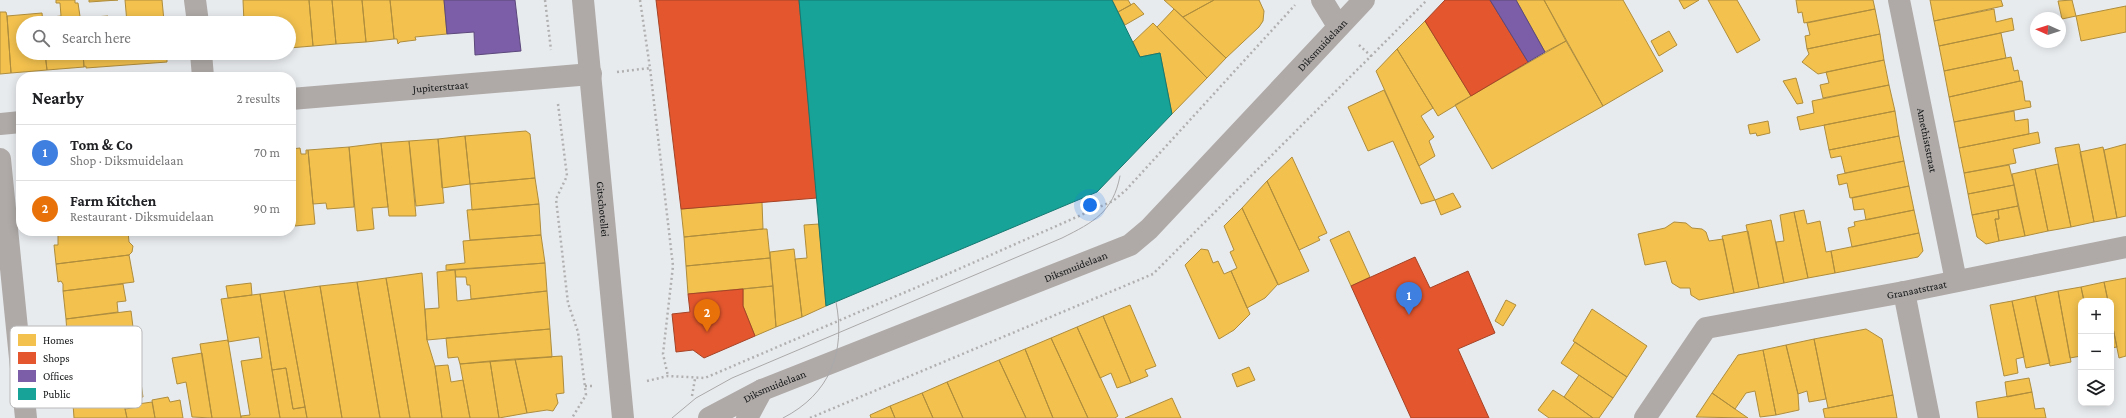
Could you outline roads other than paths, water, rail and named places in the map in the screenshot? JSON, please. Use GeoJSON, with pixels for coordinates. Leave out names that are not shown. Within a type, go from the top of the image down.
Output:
{"type":"FeatureCollection","features":[{"type":"Feature","properties":{"kind":"street"},"geometry":{"type":"LineString","coordinates":[[195,0],[197,16]]}},
{"type":"Feature","properties":{"kind":"street","name":"Gitschotellei"},"geometry":{"type":"LineString","coordinates":[[583,0],[623,418]]}},
{"type":"Feature","properties":{"kind":"street"},"geometry":{"type":"LineString","coordinates":[[1322,0],[1338,26]]}},
{"type":"Feature","properties":{"kind":"street","name":"Diksmuidelaan"},"geometry":{"type":"LineString","coordinates":[[709,418],[762,390],[1130,245],[1149,229],[1364,0]]}},
{"type":"Feature","properties":{"kind":"street","name":"Amethiststraat"},"geometry":{"type":"LineString","coordinates":[[1899,0],[1956,281]]}},
{"type":"Feature","properties":{"kind":"street"},"geometry":{"type":"LineString","coordinates":[[201,60],[202,72]]}},
{"type":"Feature","properties":{"kind":"street","name":"Jupiterstraat"},"geometry":{"type":"LineString","coordinates":[[296,99],[591,74]]}},
{"type":"Feature","properties":{"kind":"street"},"geometry":{"type":"LineString","coordinates":[[0,124],[16,122]]}},
{"type":"Feature","properties":{"kind":"street"},"geometry":{"type":"LineString","coordinates":[[0,160],[17,326]]}},
{"type":"Feature","properties":{"kind":"street","name":"Granaatstraat"},"geometry":{"type":"LineString","coordinates":[[1645,418],[1706,328],[1904,292],[2126,247]]}},
{"type":"Feature","properties":{"kind":"street"},"geometry":{"type":"LineString","coordinates":[[1904,292],[1929,418]]}},
{"type":"Feature","properties":{"kind":"street"},"geometry":{"type":"LineString","coordinates":[[747,418],[762,390]]}},
{"type":"Feature","properties":{"kind":"street"},"geometry":{"type":"LineString","coordinates":[[25,408],[26,418]]}},
{"type":"Feature","properties":{"kind":"tram line"},"geometry":{"type":"LineString","coordinates":[[672,418],[696,398],[732,378],[1062,238],[1084,227],[1093,221],[1107,207],[1117,188],[1120,176]]}},
{"type":"Feature","properties":{"kind":"tram line"},"geometry":{"type":"LineString","coordinates":[[783,418],[813,397],[831,370],[839,338],[839,320],[836,302]]}},
{"type":"Feature","properties":{"kind":"place","name":"Tom & Co"},"geometry":{"type":"Point","coordinates":[1409,315]}},
{"type":"Feature","properties":{"kind":"place","name":"Farm Kitchen"},"geometry":{"type":"Point","coordinates":[707,332]}}]}
